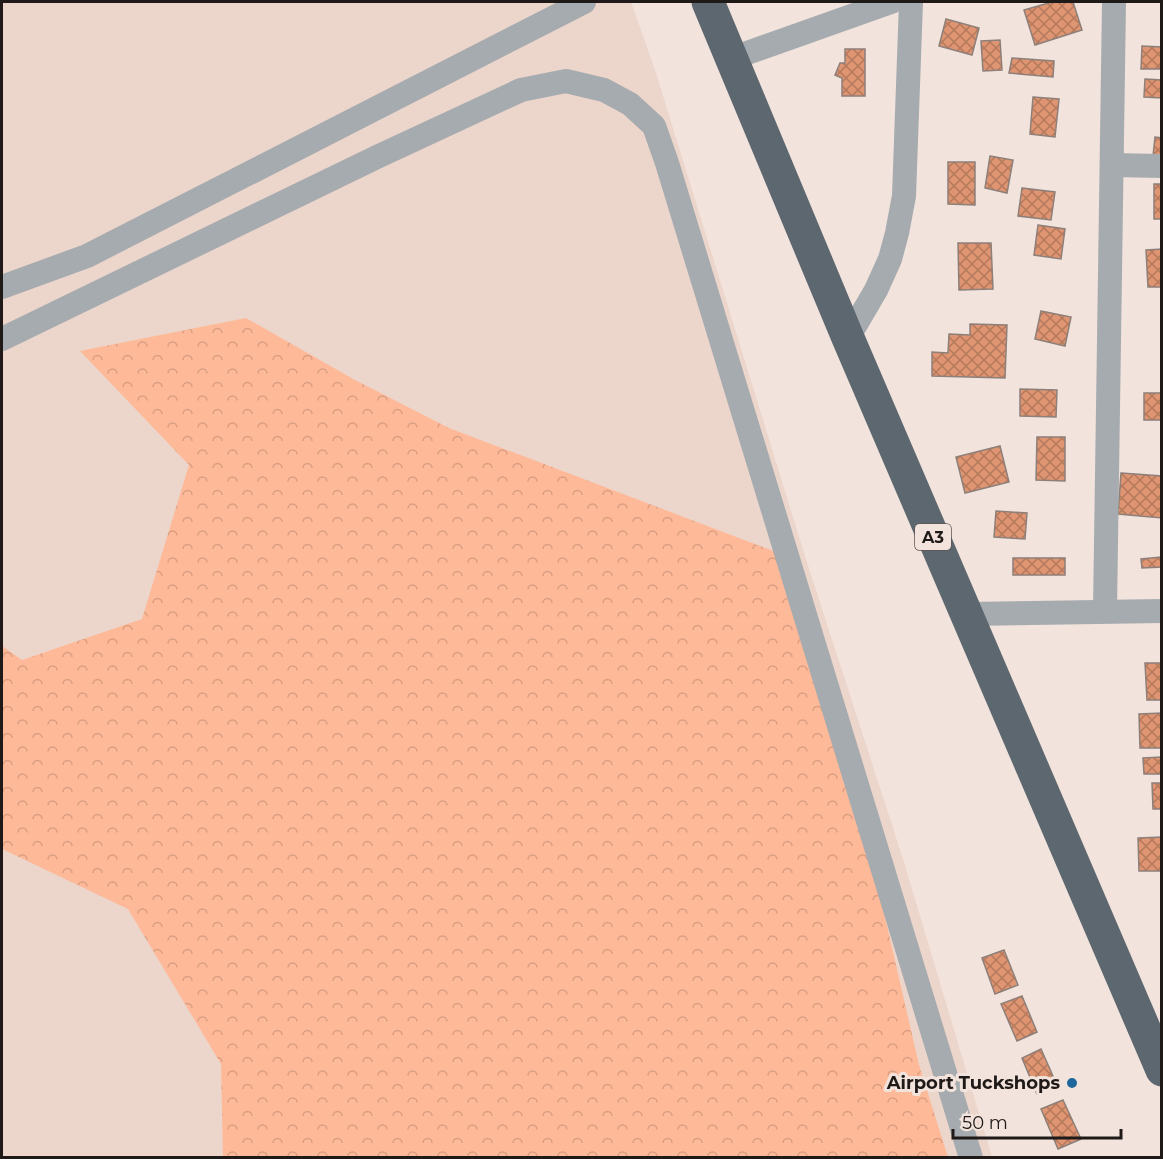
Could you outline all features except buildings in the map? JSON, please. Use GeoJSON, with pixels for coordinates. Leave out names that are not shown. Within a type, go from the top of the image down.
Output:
{"type":"FeatureCollection","features":[{"type":"Feature","properties":{"kind":"highway","name":"A3"},"geometry":{"type":"LineString","coordinates":[[708,2],[848,338],[1161,1070]]}},
{"type":"Feature","properties":{"kind":"street"},"geometry":{"type":"LineString","coordinates":[[2,287],[87,256],[584,2]]}},
{"type":"Feature","properties":{"kind":"street"},"geometry":{"type":"LineString","coordinates":[[730,58],[891,2]]}},
{"type":"Feature","properties":{"kind":"street"},"geometry":{"type":"LineString","coordinates":[[848,338],[876,290],[890,259],[899,224],[904,196],[911,2]]}},
{"type":"Feature","properties":{"kind":"street"},"geometry":{"type":"LineString","coordinates":[[1105,611],[1114,2]]}},
{"type":"Feature","properties":{"kind":"street"},"geometry":{"type":"LineString","coordinates":[[2,339],[521,90],[566,81],[604,90],[630,104],[654,126],[667,163],[971,1158]]}},
{"type":"Feature","properties":{"kind":"street"},"geometry":{"type":"LineString","coordinates":[[1112,165],[1161,166]]}},
{"type":"Feature","properties":{"kind":"street"},"geometry":{"type":"LineString","coordinates":[[966,614],[1161,611]]}},
{"type":"Feature","properties":{"kind":"shaded area"},"geometry":{"type":"Polygon","coordinates":[[[2,2],[631,2],[656,73],[805,556],[903,859],[992,1157],[2,1158],[2,2]]]}},
{"type":"Feature","properties":{"kind":"green space"},"geometry":{"type":"Polygon","coordinates":[[[246,318],[355,380],[449,428],[776,552],[860,808],[919,1065],[948,1157],[223,1157],[221,1064],[128,909],[2,849],[2,646],[22,660],[142,619],[189,465],[80,351],[246,318]]]}},
{"type":"Feature","properties":{"kind":"place","name":"Airport Tuckshops"},"geometry":{"type":"Point","coordinates":[1072,1083]}}]}
